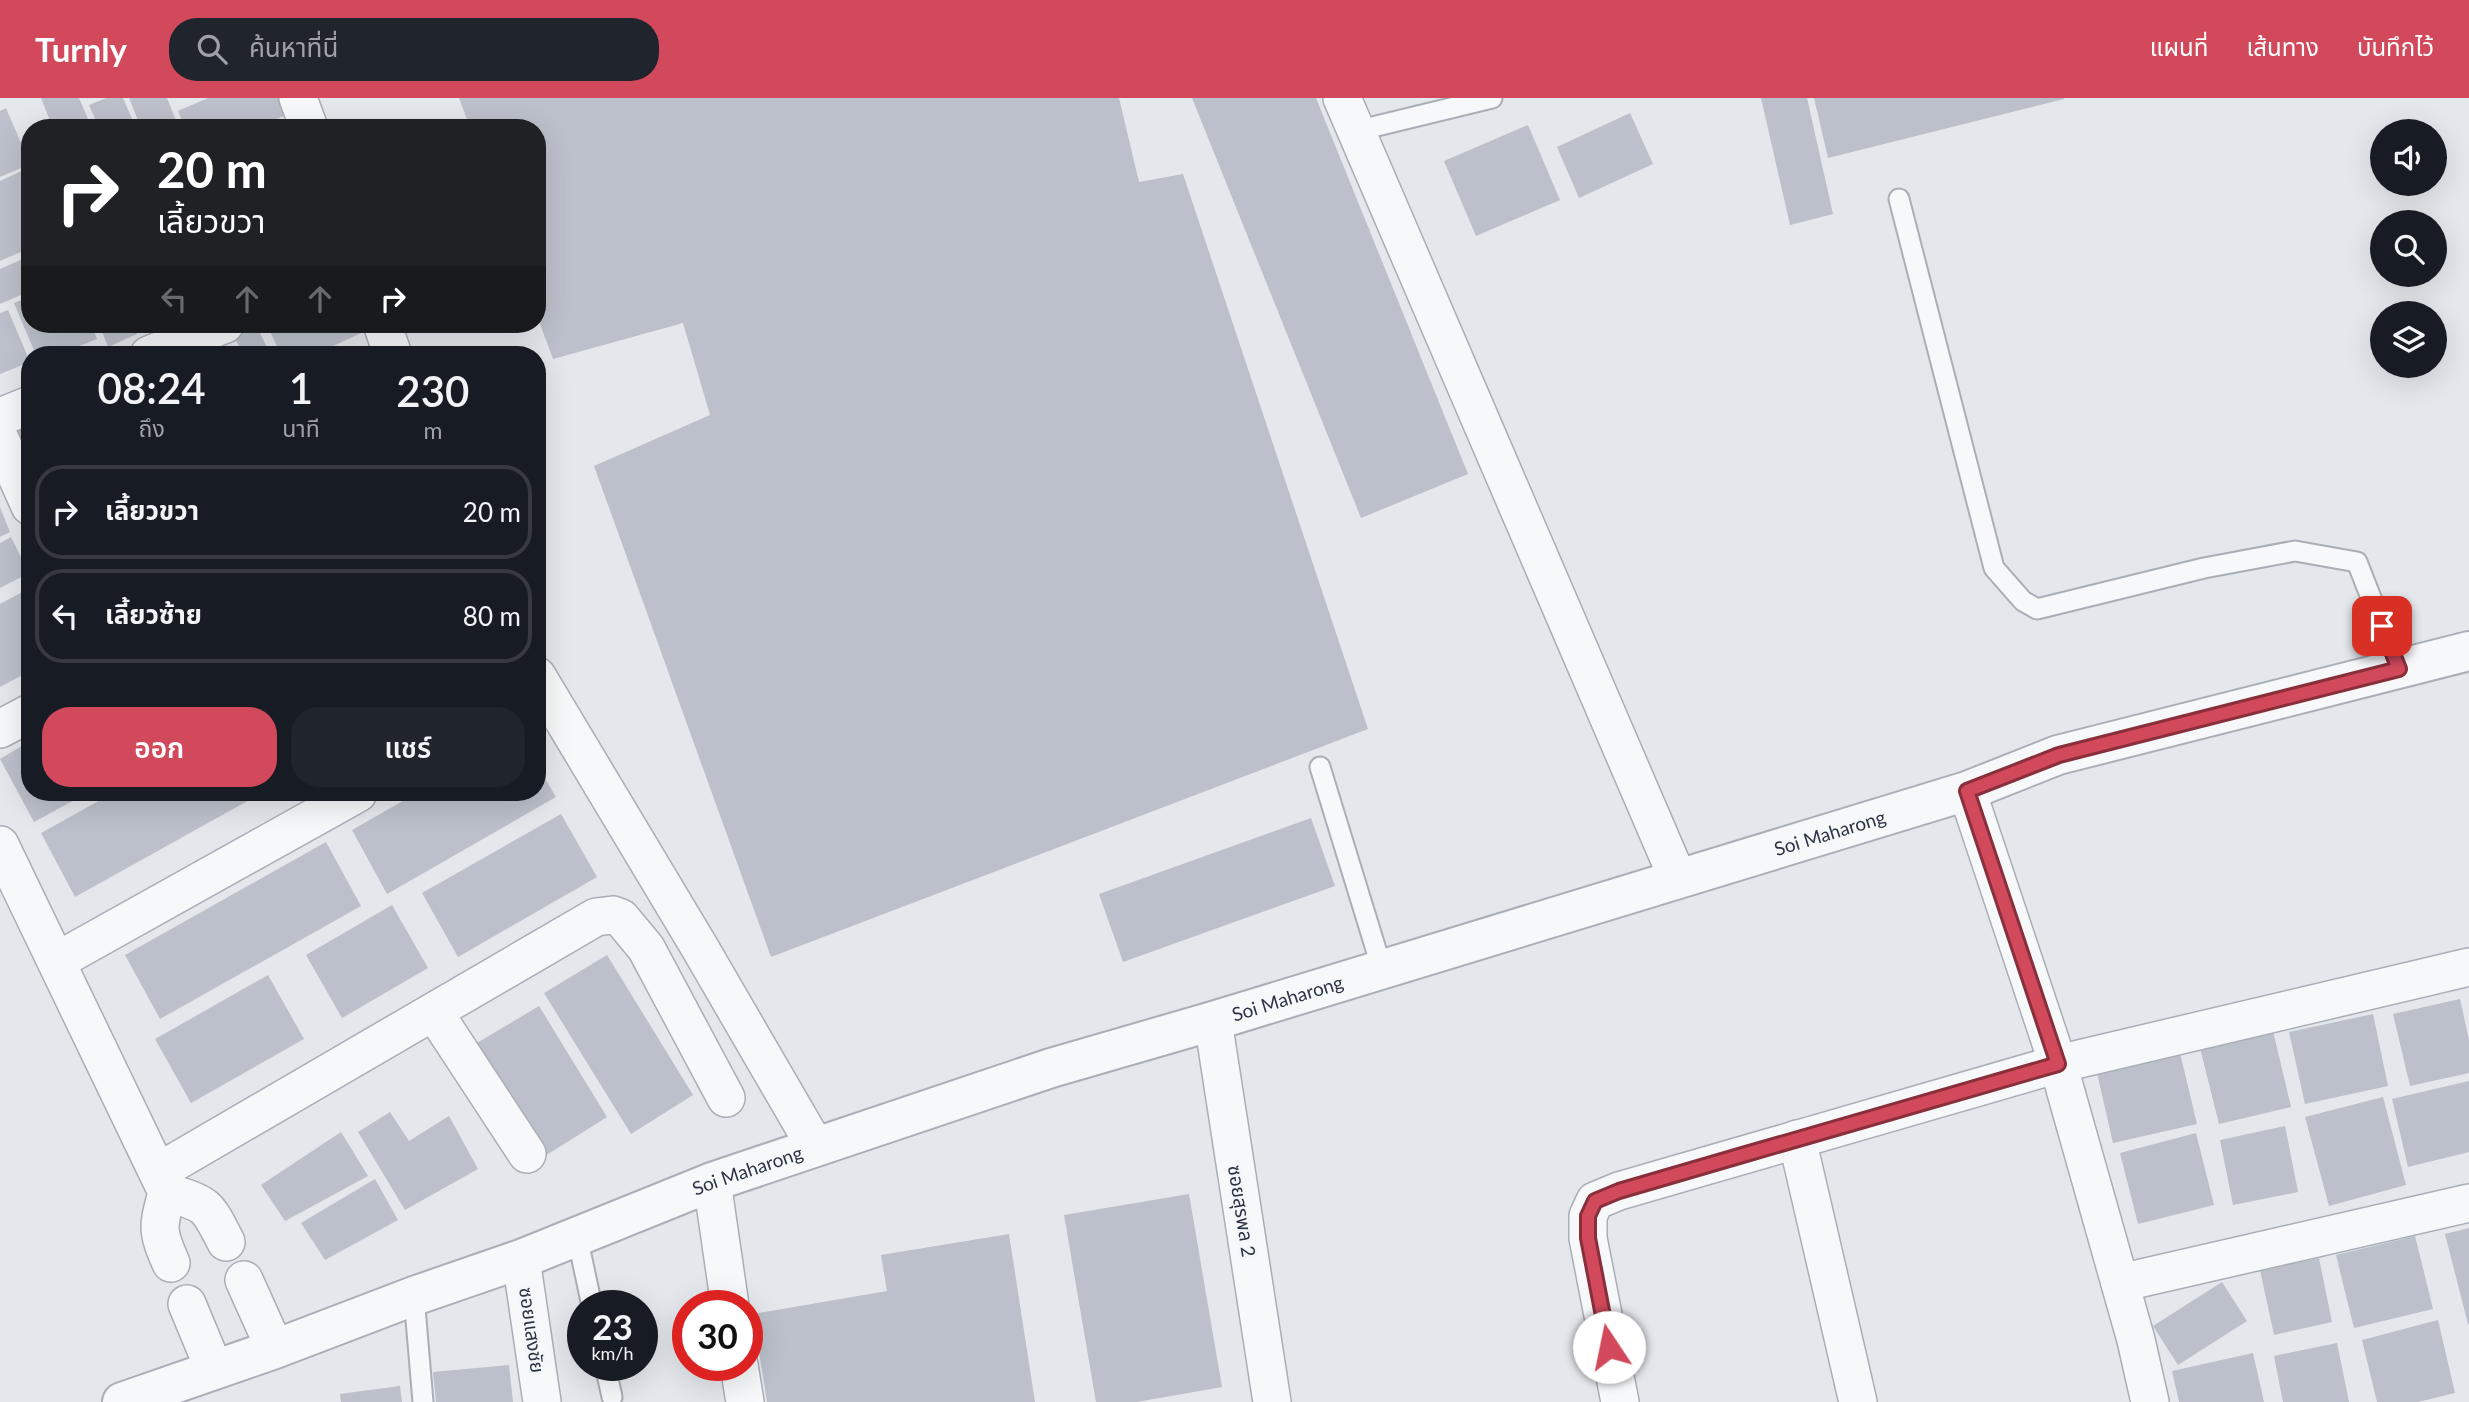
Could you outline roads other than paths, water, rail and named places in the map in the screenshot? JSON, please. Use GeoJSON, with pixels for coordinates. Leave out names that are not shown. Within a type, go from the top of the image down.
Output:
{"type":"FeatureCollection","features":[{"type":"Feature","properties":{"kind":"street"},"geometry":{"type":"LineString","coordinates":[[298,98],[306,119]]}},
{"type":"Feature","properties":{"kind":"street"},"geometry":{"type":"LineString","coordinates":[[1349,114],[1678,878]]}},
{"type":"Feature","properties":{"kind":"street"},"geometry":{"type":"LineString","coordinates":[[171,346],[203,333]]}},
{"type":"Feature","properties":{"kind":"street"},"geometry":{"type":"LineString","coordinates":[[0,417],[21,409]]}},
{"type":"Feature","properties":{"kind":"street"},"geometry":{"type":"LineString","coordinates":[[0,439],[21,486]]}},
{"type":"Feature","properties":{"kind":"street","name":"Soi Maharong"},"geometry":{"type":"LineString","coordinates":[[122,1402],[522,1259],[712,1182],[1051,1068],[1967,791],[2059,755],[2469,651]]}},
{"type":"Feature","properties":{"kind":"street"},"geometry":{"type":"LineString","coordinates":[[546,691],[815,1146]]}},
{"type":"Feature","properties":{"kind":"street"},"geometry":{"type":"LineString","coordinates":[[0,729],[21,718]]}},
{"type":"Feature","properties":{"kind":"street"},"geometry":{"type":"LineString","coordinates":[[1967,791],[2058,1064],[2136,1340],[2150,1402]]}},
{"type":"Feature","properties":{"kind":"street"},"geometry":{"type":"LineString","coordinates":[[57,961],[344,801]]}},
{"type":"Feature","properties":{"kind":"street"},"geometry":{"type":"LineString","coordinates":[[3,857],[57,961],[163,1182],[158,1225],[171,1263]]}},
{"type":"Feature","properties":{"kind":"street"},"geometry":{"type":"LineString","coordinates":[[163,1182],[434,1012],[596,917],[613,915],[621,918],[646,948],[726,1098]]}},
{"type":"Feature","properties":{"kind":"street"},"geometry":{"type":"LineString","coordinates":[[1620,1402],[1588,1238],[1588,1216],[1595,1201],[1619,1191],[2058,1064],[2469,967]]}},
{"type":"Feature","properties":{"kind":"street"},"geometry":{"type":"LineString","coordinates":[[434,1012],[527,1154]]}},
{"type":"Feature","properties":{"kind":"street","name":"ซอยสุรพล 2"},"geometry":{"type":"LineString","coordinates":[[1213,1021],[1272,1402]]}},
{"type":"Feature","properties":{"kind":"street"},"geometry":{"type":"LineString","coordinates":[[1797,1139],[1858,1402]]}},
{"type":"Feature","properties":{"kind":"street"},"geometry":{"type":"LineString","coordinates":[[163,1182],[203,1204],[226,1242]]}},
{"type":"Feature","properties":{"kind":"street"},"geometry":{"type":"LineString","coordinates":[[712,1182],[728,1290]]}},
{"type":"Feature","properties":{"kind":"street"},"geometry":{"type":"LineString","coordinates":[[2120,1283],[2469,1203]]}},
{"type":"Feature","properties":{"kind":"street","name":"ซอยแสงชัย"},"geometry":{"type":"LineString","coordinates":[[522,1259],[542,1402]]}},
{"type":"Feature","properties":{"kind":"street"},"geometry":{"type":"LineString","coordinates":[[244,1280],[275,1349]]}},
{"type":"Feature","properties":{"kind":"street"},"geometry":{"type":"LineString","coordinates":[[187,1304],[214,1369]]}},
{"type":"Feature","properties":{"kind":"street"},"geometry":{"type":"LineString","coordinates":[[742,1381],[745,1402]]}},
{"type":"Feature","properties":{"kind":"lane"},"geometry":{"type":"LineString","coordinates":[[1349,114],[1492,98]]}},
{"type":"Feature","properties":{"kind":"lane"},"geometry":{"type":"LineString","coordinates":[[1899,199],[1994,568],[2023,601],[2037,609],[2204,568],[2295,551],[2357,562],[2399,669]]}},
{"type":"Feature","properties":{"kind":"lane"},"geometry":{"type":"LineString","coordinates":[[1320,768],[1382,969]]}},
{"type":"Feature","properties":{"kind":"lane"},"geometry":{"type":"LineString","coordinates":[[577,1236],[589,1290]]}},
{"type":"Feature","properties":{"kind":"lane"},"geometry":{"type":"LineString","coordinates":[[414,1296],[423,1402]]}},
{"type":"Feature","properties":{"kind":"lane"},"geometry":{"type":"LineString","coordinates":[[608,1381],[612,1397]]}}]}
